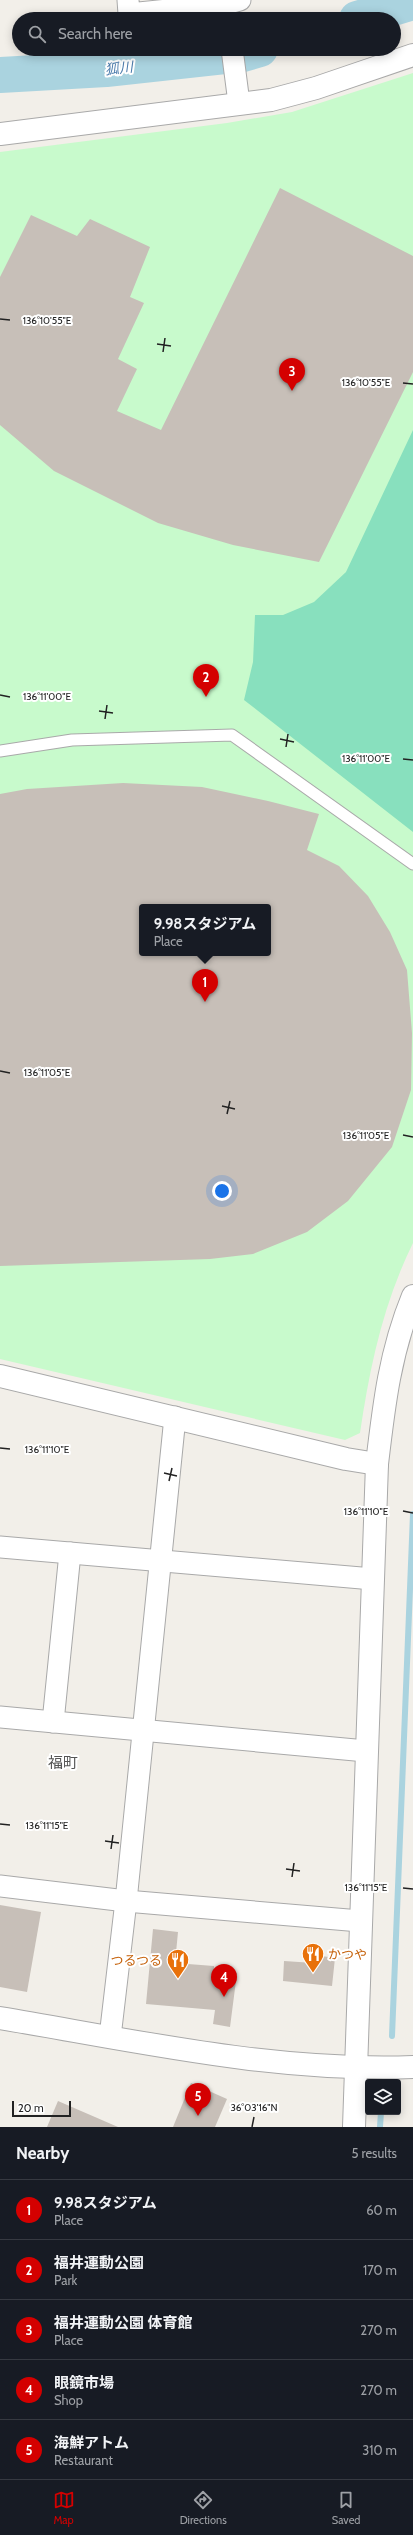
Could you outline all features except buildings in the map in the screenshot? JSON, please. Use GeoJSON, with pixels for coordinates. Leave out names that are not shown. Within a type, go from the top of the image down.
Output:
{"type":"FeatureCollection","features":[{"type":"Feature","properties":{"kind":"street"},"geometry":{"type":"LineString","coordinates":[[128,0],[129,12]]}},
{"type":"Feature","properties":{"kind":"street"},"geometry":{"type":"LineString","coordinates":[[163,12],[231,8]]}},
{"type":"Feature","properties":{"kind":"street"},"geometry":{"type":"LineString","coordinates":[[0,134],[238,96],[271,100],[316,88],[413,55]]}},
{"type":"Feature","properties":{"kind":"street"},"geometry":{"type":"LineString","coordinates":[[233,56],[238,96]]}},
{"type":"Feature","properties":{"kind":"street"},"geometry":{"type":"LineString","coordinates":[[354,2127],[377,1464],[385,1391],[407,1331],[413,1296]]}},
{"type":"Feature","properties":{"kind":"street"},"geometry":{"type":"LineString","coordinates":[[0,1376],[341,1458],[377,1464]]}},
{"type":"Feature","properties":{"kind":"street"},"geometry":{"type":"LineString","coordinates":[[110,2037],[144,1731],[175,1417]]}},
{"type":"Feature","properties":{"kind":"street"},"geometry":{"type":"LineString","coordinates":[[0,1547],[373,1579]]}},
{"type":"Feature","properties":{"kind":"street"},"geometry":{"type":"LineString","coordinates":[[52,1722],[70,1553]]}},
{"type":"Feature","properties":{"kind":"street"},"geometry":{"type":"LineString","coordinates":[[0,1717],[366,1751]]}},
{"type":"Feature","properties":{"kind":"street"},"geometry":{"type":"LineString","coordinates":[[0,1886],[126,1900],[360,1921]]}},
{"type":"Feature","properties":{"kind":"street"},"geometry":{"type":"LineString","coordinates":[[0,2018],[248,2060],[357,2069],[413,2067]]}},
{"type":"Feature","properties":{"kind":"lane"},"geometry":{"type":"LineString","coordinates":[[0,751],[72,740],[232,736],[413,864]]}},
{"type":"Feature","properties":{"kind":"green space"},"geometry":{"type":"Polygon","coordinates":[[[413,73],[413,1243],[393,1289],[379,1336],[368,1384],[360,1433],[345,1440],[0,1359],[0,152],[227,123],[292,112],[413,73]]]}},
{"type":"Feature","properties":{"kind":"green space"},"geometry":{"type":"Polygon","coordinates":[[[413,430],[413,832],[244,700],[253,662],[255,615],[283,615],[314,602],[346,572],[413,430]]]}},
{"type":"Feature","properties":{"kind":"waterway","name":"狐川"},"geometry":{"type":"LineString","coordinates":[[380,12],[413,2]]}},
{"type":"Feature","properties":{"kind":"waterway","name":"狐川"},"geometry":{"type":"LineString","coordinates":[[0,75],[106,69],[225,56]]}},
{"type":"Feature","properties":{"kind":"waterway"},"geometry":{"type":"LineString","coordinates":[[392,2036],[413,1514]]}},
{"type":"Feature","properties":{"kind":"waterway"},"geometry":{"type":"LineString","coordinates":[[380,2127],[381,2115]]}},
{"type":"Feature","properties":{"kind":"place","name":"福井運動公園 体育館"},"geometry":{"type":"Point","coordinates":[292,391]}},
{"type":"Feature","properties":{"kind":"place","name":"福井運動公園"},"geometry":{"type":"Point","coordinates":[206,697]}},
{"type":"Feature","properties":{"kind":"place","name":"9.98スタジアム"},"geometry":{"type":"Point","coordinates":[205,1002]}},
{"type":"Feature","properties":{"kind":"place","name":"かつや"},"geometry":{"type":"Point","coordinates":[313,1974]}},
{"type":"Feature","properties":{"kind":"place","name":"つるつる"},"geometry":{"type":"Point","coordinates":[178,1980]}},
{"type":"Feature","properties":{"kind":"place","name":"眼鏡市場"},"geometry":{"type":"Point","coordinates":[224,1997]}},
{"type":"Feature","properties":{"kind":"place","name":"海鮮アトム"},"geometry":{"type":"Point","coordinates":[198,2116]}},
{"type":"Feature","properties":{"kind":"district","name":"福町"},"geometry":{"type":"Point","coordinates":[63,1763]}}]}
